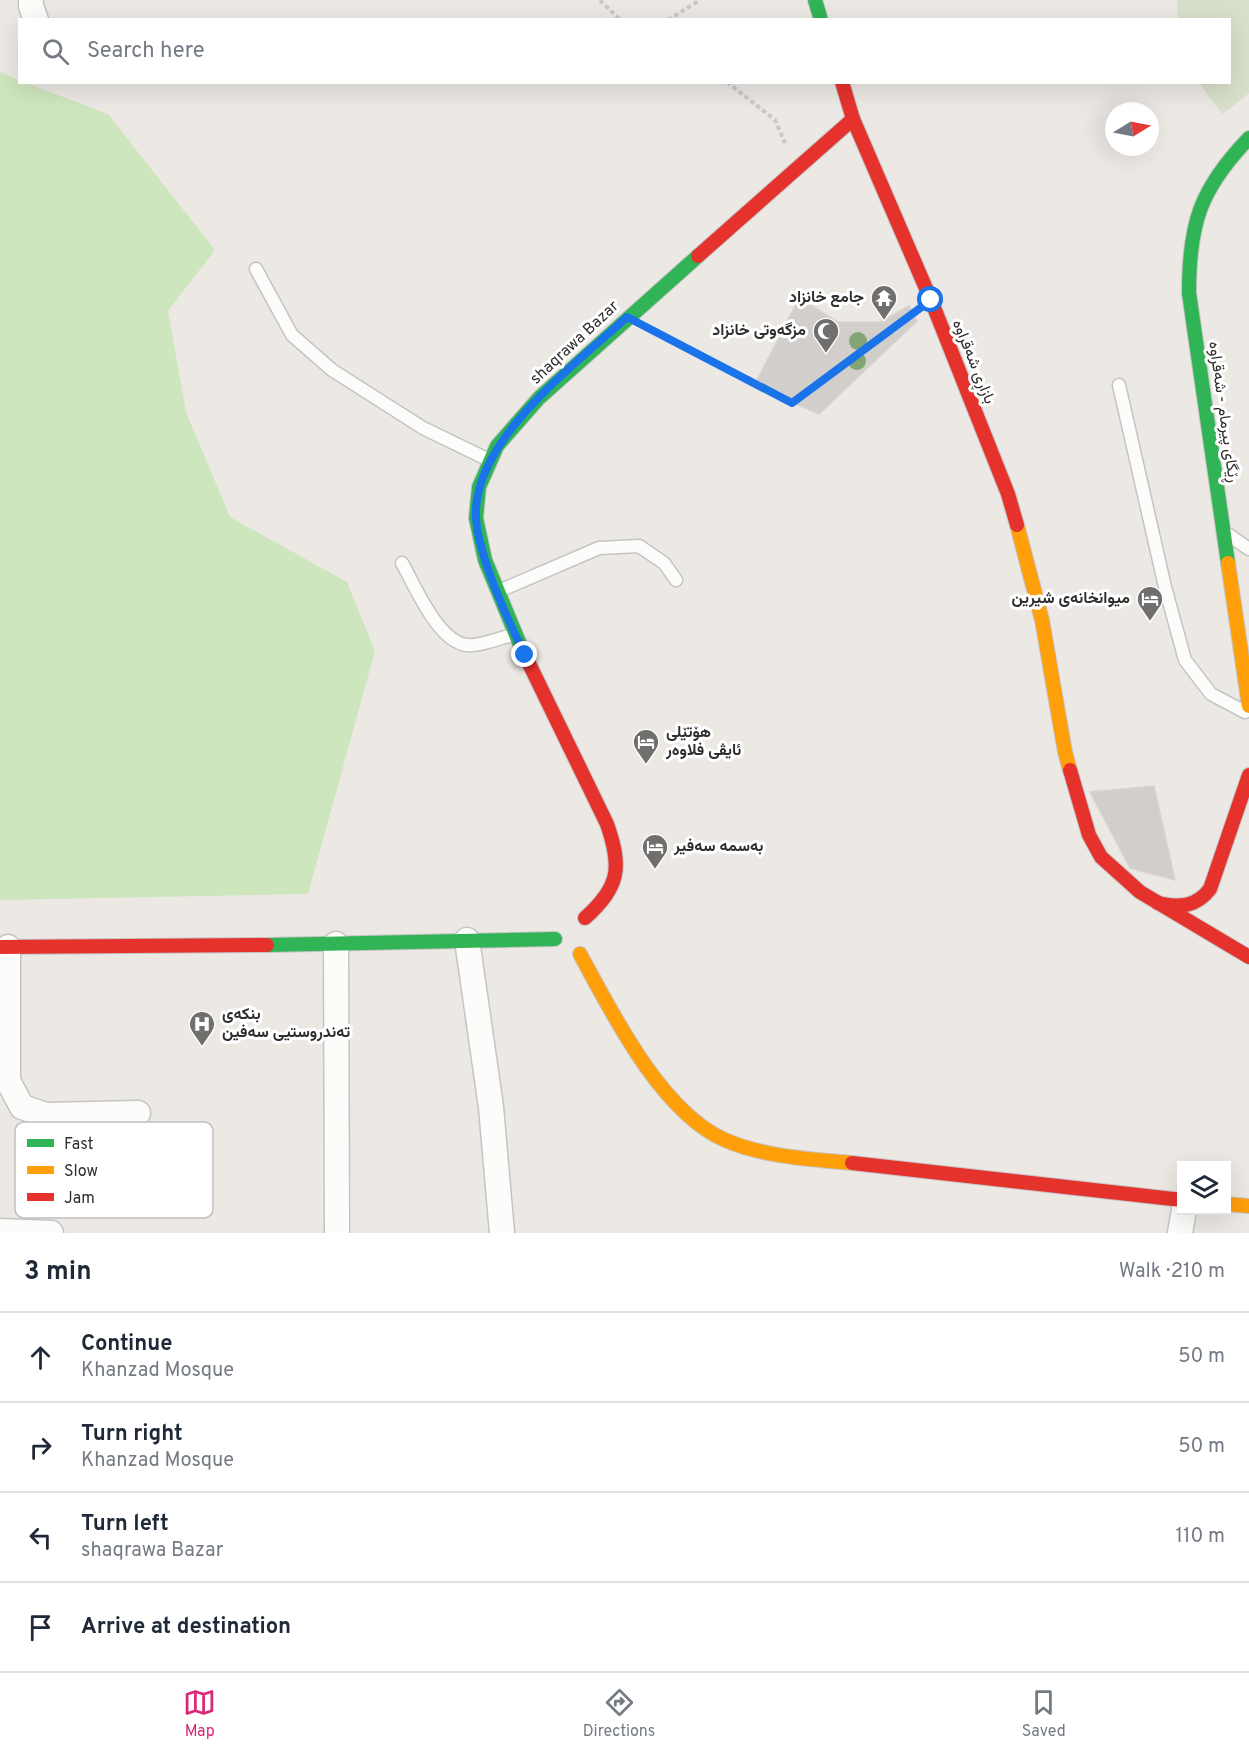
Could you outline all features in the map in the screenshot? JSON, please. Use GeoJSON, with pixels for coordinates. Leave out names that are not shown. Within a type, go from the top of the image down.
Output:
{"type":"FeatureCollection","features":[{"type":"Feature","properties":{"kind":"street"},"geometry":{"type":"LineString","coordinates":[[31,0],[35,18]]}},
{"type":"Feature","properties":{"kind":"street"},"geometry":{"type":"LineString","coordinates":[[815,0],[820,18]]}},
{"type":"Feature","properties":{"kind":"street","name":"بازاڕی شەقراوە"},"geometry":{"type":"LineString","coordinates":[[843,84],[853,119],[931,300],[1008,494],[1032,578],[1050,662],[1065,752],[1089,835],[1101,857],[1140,892],[1158,903]]}},
{"type":"Feature","properties":{"kind":"street","name":"shaqrawa Bazar"},"geometry":{"type":"LineString","coordinates":[[584,920],[605,901],[613,886],[617,864],[616,847],[607,824],[514,634],[485,560],[476,518],[480,487],[497,446],[533,404],[627,317],[853,119]]}},
{"type":"Feature","properties":{"kind":"street","name":"ڕێگای پیرمام - شەقراوە"},"geometry":{"type":"LineString","coordinates":[[1249,138],[1223,164],[1205,193],[1193,225],[1188,259],[1189,293],[1249,706]]}},
{"type":"Feature","properties":{"kind":"street"},"geometry":{"type":"LineString","coordinates":[[1158,903],[1179,908],[1186,907],[1200,901],[1210,890],[1249,774]]}},
{"type":"Feature","properties":{"kind":"street"},"geometry":{"type":"LineString","coordinates":[[1158,903],[1249,957]]}},
{"type":"Feature","properties":{"kind":"street"},"geometry":{"type":"LineString","coordinates":[[466,940],[491,1107],[502,1233]]}},
{"type":"Feature","properties":{"kind":"street"},"geometry":{"type":"LineString","coordinates":[[138,1113],[46,1115],[22,1107],[8,1081],[4,947],[336,944],[466,940],[569,945],[657,1079],[681,1106],[710,1132],[747,1148],[787,1156],[1177,1199]]}},
{"type":"Feature","properties":{"kind":"street"},"geometry":{"type":"LineString","coordinates":[[336,944],[337,1233]]}},
{"type":"Feature","properties":{"kind":"street"},"geometry":{"type":"LineString","coordinates":[[1231,1204],[1249,1206]]}},
{"type":"Feature","properties":{"kind":"street"},"geometry":{"type":"LineString","coordinates":[[1180,1233],[1183,1215]]}},
{"type":"Feature","properties":{"kind":"street"},"geometry":{"type":"LineString","coordinates":[[0,1231],[51,1233]]}},
{"type":"Feature","properties":{"kind":"lane"},"geometry":{"type":"LineString","coordinates":[[256,269],[292,335],[332,370],[423,428],[490,461]]}},
{"type":"Feature","properties":{"kind":"lane"},"geometry":{"type":"LineString","coordinates":[[1119,385],[1165,587],[1185,660],[1211,694],[1249,714]]}},
{"type":"Feature","properties":{"kind":"lane"},"geometry":{"type":"LineString","coordinates":[[1223,531],[1249,549]]}},
{"type":"Feature","properties":{"kind":"lane"},"geometry":{"type":"LineString","coordinates":[[498,591],[599,548],[639,546],[664,563],[676,580]]}},
{"type":"Feature","properties":{"kind":"lane"},"geometry":{"type":"LineString","coordinates":[[402,563],[438,627],[459,642],[468,646],[514,634]]}},
{"type":"Feature","properties":{"kind":"path"},"geometry":{"type":"LineString","coordinates":[[600,0],[618,18]]}},
{"type":"Feature","properties":{"kind":"path"},"geometry":{"type":"LineString","coordinates":[[671,18],[700,0]]}},
{"type":"Feature","properties":{"kind":"path"},"geometry":{"type":"LineString","coordinates":[[730,84],[775,120],[797,169]]}},
{"type":"Feature","properties":{"kind":"path"},"geometry":{"type":"LineString","coordinates":[[627,317],[792,403],[931,300]]}},
{"type":"Feature","properties":{"kind":"green space"},"geometry":{"type":"Polygon","coordinates":[[[1177,0],[1249,0],[1249,93],[1223,114],[1201,84],[1231,84],[1231,18],[1178,18],[1177,0]]]}},
{"type":"Feature","properties":{"kind":"green space"},"geometry":{"type":"Polygon","coordinates":[[[0,72],[18,80],[18,84],[29,84],[108,114],[215,250],[168,311],[186,412],[230,517],[347,582],[375,651],[308,894],[0,900],[0,72]]]}},
{"type":"Feature","properties":{"kind":"building","name":"مزگەوتی خانزاد"},"geometry":{"type":"Polygon","coordinates":[[[799,298],[838,322],[880,322],[909,306],[917,321],[819,414],[754,386],[799,298]]]}},
{"type":"Feature","properties":{"kind":"building"},"geometry":{"type":"Polygon","coordinates":[[[1154,786],[1175,880],[1130,868],[1090,792],[1154,786]]]}},
{"type":"Feature","properties":{"kind":"traffic: fast"},"geometry":{"type":"LineString","coordinates":[[815,0],[820,18]]}},
{"type":"Feature","properties":{"kind":"traffic: fast"},"geometry":{"type":"LineString","coordinates":[[1228,563],[1189,293],[1191,246],[1208,191],[1232,156],[1249,138]]}},
{"type":"Feature","properties":{"kind":"traffic: fast"},"geometry":{"type":"LineString","coordinates":[[521,647],[485,560],[476,518],[479,487],[497,446],[539,398],[698,256]]}},
{"type":"Feature","properties":{"kind":"traffic: fast"},"geometry":{"type":"LineString","coordinates":[[267,945],[555,939]]}},
{"type":"Feature","properties":{"kind":"traffic: slow"},"geometry":{"type":"LineString","coordinates":[[1017,525],[1042,620],[1070,770]]}},
{"type":"Feature","properties":{"kind":"traffic: slow"},"geometry":{"type":"LineString","coordinates":[[1228,563],[1249,706]]}},
{"type":"Feature","properties":{"kind":"traffic: slow"},"geometry":{"type":"LineString","coordinates":[[580,954],[641,1059],[659,1084],[702,1126],[725,1140],[755,1150],[852,1163]]}},
{"type":"Feature","properties":{"kind":"traffic: slow"},"geometry":{"type":"LineString","coordinates":[[1231,1204],[1249,1206]]}},
{"type":"Feature","properties":{"kind":"traffic: jam"},"geometry":{"type":"LineString","coordinates":[[843,84],[853,119],[931,300],[1008,494],[1017,525]]}},
{"type":"Feature","properties":{"kind":"traffic: jam"},"geometry":{"type":"LineString","coordinates":[[698,256],[853,119]]}},
{"type":"Feature","properties":{"kind":"traffic: jam"},"geometry":{"type":"LineString","coordinates":[[521,647],[607,824],[612,839],[616,864],[615,876],[605,896],[585,918]]}},
{"type":"Feature","properties":{"kind":"traffic: jam"},"geometry":{"type":"LineString","coordinates":[[1070,770],[1089,835],[1101,857],[1140,892],[1249,957]]}},
{"type":"Feature","properties":{"kind":"traffic: jam"},"geometry":{"type":"LineString","coordinates":[[1158,903],[1187,905],[1205,895],[1210,889],[1249,775]]}},
{"type":"Feature","properties":{"kind":"traffic: jam"},"geometry":{"type":"LineString","coordinates":[[0,947],[267,945]]}},
{"type":"Feature","properties":{"kind":"traffic: jam"},"geometry":{"type":"LineString","coordinates":[[852,1163],[1177,1199]]}},
{"type":"Feature","properties":{"kind":"place","name":"جامع خانزاد"},"geometry":{"type":"Point","coordinates":[884,321]}},
{"type":"Feature","properties":{"kind":"place","name":"مزگەوتی خانزاد"},"geometry":{"type":"Point","coordinates":[826,354]}},
{"type":"Feature","properties":{"kind":"place","name":"میوانخانەی شیرین"},"geometry":{"type":"Point","coordinates":[1150,622]}},
{"type":"Feature","properties":{"kind":"place","name":"ھۆتێلی ئایڤی فلاوەر"},"geometry":{"type":"Point","coordinates":[646,765]}},
{"type":"Feature","properties":{"kind":"place","name":"بەسمە سەفیر"},"geometry":{"type":"Point","coordinates":[655,870]}},
{"type":"Feature","properties":{"kind":"place","name":"بنكەی تەندروستیی سەفین"},"geometry":{"type":"Point","coordinates":[202,1047]}},
{"type":"Feature","properties":{"kind":"route"},"geometry":{"type":"LineString","coordinates":[[525,655],[514,634],[485,560],[476,518],[480,487],[497,446],[512,426],[627,317],[792,403],[931,300]]}}]}
